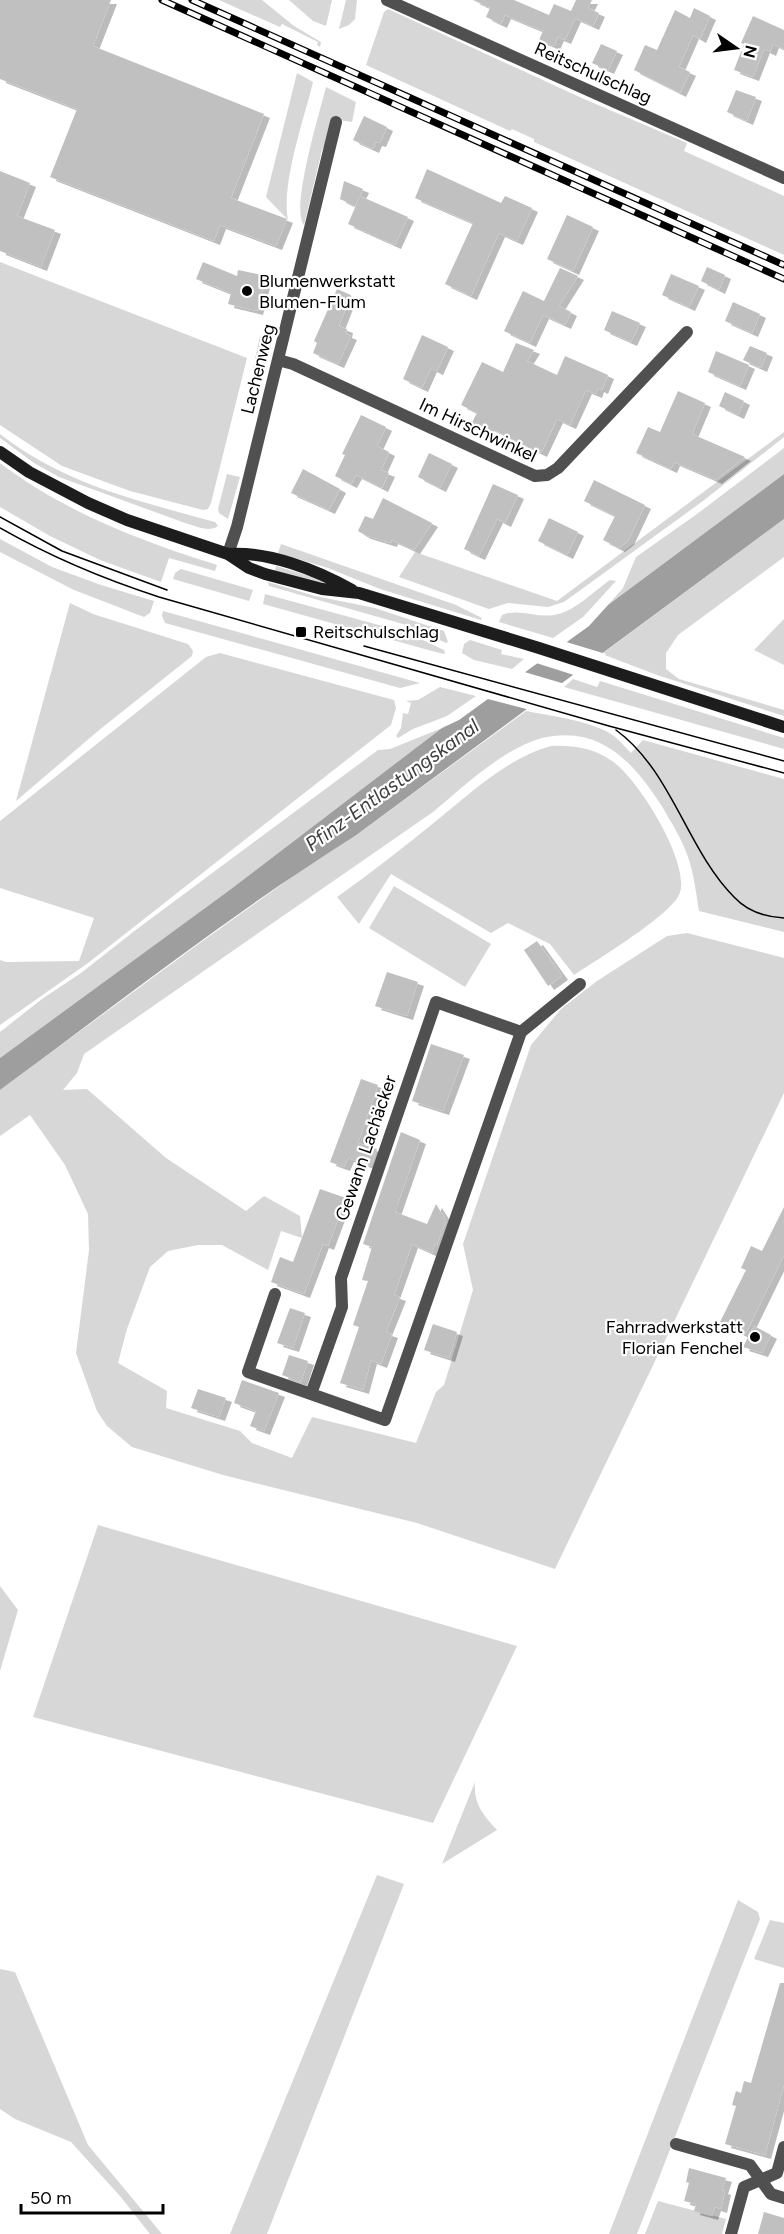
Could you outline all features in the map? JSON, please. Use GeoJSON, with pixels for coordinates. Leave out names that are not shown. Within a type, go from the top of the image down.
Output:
{"type":"FeatureCollection","features":[{"type":"Feature","properties":{"kind":"street","name":"Reitschulschlag"},"geometry":{"type":"LineString","coordinates":[[387,0],[784,178]]}},
{"type":"Feature","properties":{"kind":"street","name":"Lachenweg"},"geometry":{"type":"LineString","coordinates":[[228,554],[237,527],[336,122]]}},
{"type":"Feature","properties":{"kind":"street","name":"Im Hirschwinkel"},"geometry":{"type":"LineString","coordinates":[[278,360],[293,364],[535,476],[547,475],[558,468],[687,332]]}},
{"type":"Feature","properties":{"kind":"street"},"geometry":{"type":"LineString","coordinates":[[0,452],[29,472],[88,503],[127,520],[228,554],[246,553],[270,558],[327,575],[359,593],[784,727]]}},
{"type":"Feature","properties":{"kind":"street"},"geometry":{"type":"LineString","coordinates":[[275,1294],[248,1372],[385,1420],[521,1032],[580,984]]}},
{"type":"Feature","properties":{"kind":"street","name":"Gewann Lachäcker"},"geometry":{"type":"LineString","coordinates":[[311,1394],[342,1307],[341,1278],[436,1002],[521,1032]]}},
{"type":"Feature","properties":{"kind":"street"},"geometry":{"type":"LineString","coordinates":[[676,2144],[750,2165],[771,2194],[784,2198]]}},
{"type":"Feature","properties":{"kind":"street"},"geometry":{"type":"LineString","coordinates":[[731,2234],[744,2187],[777,2173],[784,2147]]}},
{"type":"Feature","properties":{"kind":"shaded area"},"geometry":{"type":"Polygon","coordinates":[[[219,0],[262,0],[294,26],[321,42],[320,47],[317,45],[318,42],[282,24],[280,27],[219,0]]]}},
{"type":"Feature","properties":{"kind":"shaded area"},"geometry":{"type":"Polygon","coordinates":[[[289,0],[332,0],[326,26],[313,21],[289,0]]]}},
{"type":"Feature","properties":{"kind":"shaded area"},"geometry":{"type":"Polygon","coordinates":[[[346,0],[357,0],[355,19],[349,25],[339,29],[346,0]]]}},
{"type":"Feature","properties":{"kind":"shaded area"},"geometry":{"type":"Polygon","coordinates":[[[388,9],[584,99],[687,143],[684,151],[784,196],[784,255],[534,142],[534,139],[512,129],[510,131],[366,65],[384,12],[388,9]]]}},
{"type":"Feature","properties":{"kind":"shaded area"},"geometry":{"type":"Polygon","coordinates":[[[297,73],[313,82],[290,170],[288,220],[266,197],[297,73]]]}},
{"type":"Feature","properties":{"kind":"shaded area"},"geometry":{"type":"Polygon","coordinates":[[[326,87],[356,102],[352,122],[339,120],[322,150],[304,225],[301,216],[303,181],[326,87]]]}},
{"type":"Feature","properties":{"kind":"shaded area"},"geometry":{"type":"Polygon","coordinates":[[[0,262],[247,358],[208,509],[203,510],[130,491],[62,466],[0,425],[0,262]]]}},
{"type":"Feature","properties":{"kind":"shaded area"},"geometry":{"type":"Polygon","coordinates":[[[275,327],[265,371],[253,368],[260,336],[275,327]]]}},
{"type":"Feature","properties":{"kind":"shaded area"},"geometry":{"type":"Polygon","coordinates":[[[784,432],[784,437],[703,501],[564,602],[548,607],[508,603],[489,609],[399,577],[415,552],[557,601],[784,432]]]}},
{"type":"Feature","properties":{"kind":"shaded area"},"geometry":{"type":"Polygon","coordinates":[[[0,434],[25,452],[76,478],[130,498],[215,522],[218,526],[207,529],[185,523],[59,477],[34,463],[0,438],[0,434]]]}},
{"type":"Feature","properties":{"kind":"shaded area"},"geometry":{"type":"Polygon","coordinates":[[[784,448],[784,474],[608,605],[623,588],[636,557],[784,448]]]}},
{"type":"Feature","properties":{"kind":"shaded area"},"geometry":{"type":"Polygon","coordinates":[[[0,463],[50,496],[77,510],[160,546],[217,565],[215,571],[169,558],[161,582],[100,560],[50,536],[0,507],[0,463]]]}},
{"type":"Feature","properties":{"kind":"shaded area"},"geometry":{"type":"Polygon","coordinates":[[[227,474],[240,477],[228,519],[219,513],[218,509],[227,474]]]}},
{"type":"Feature","properties":{"kind":"shaded area"},"geometry":{"type":"Polygon","coordinates":[[[784,519],[784,557],[678,635],[666,653],[666,669],[679,679],[784,710],[784,716],[657,675],[602,654],[784,519]]]}},
{"type":"Feature","properties":{"kind":"shaded area"},"geometry":{"type":"Polygon","coordinates":[[[0,539],[52,567],[154,601],[150,613],[144,617],[74,590],[0,552],[0,539]]]}},
{"type":"Feature","properties":{"kind":"shaded area"},"geometry":{"type":"Polygon","coordinates":[[[281,544],[456,605],[482,618],[481,620],[380,589],[328,568],[278,553],[281,544]]]}},
{"type":"Feature","properties":{"kind":"shaded area"},"geometry":{"type":"Polygon","coordinates":[[[276,566],[323,580],[327,583],[326,586],[274,574],[276,566]]]}},
{"type":"Feature","properties":{"kind":"shaded area"},"geometry":{"type":"Polygon","coordinates":[[[181,569],[253,590],[249,601],[173,579],[175,573],[181,569]]]}},
{"type":"Feature","properties":{"kind":"shaded area"},"geometry":{"type":"Polygon","coordinates":[[[610,580],[616,581],[583,617],[553,638],[499,622],[502,615],[508,613],[547,616],[569,610],[610,580]]]}},
{"type":"Feature","properties":{"kind":"shaded area"},"geometry":{"type":"Polygon","coordinates":[[[268,582],[315,596],[375,608],[444,631],[448,642],[410,626],[269,586],[268,582]]]}},
{"type":"Feature","properties":{"kind":"shaded area"},"geometry":{"type":"Polygon","coordinates":[[[265,594],[408,633],[444,650],[445,653],[263,604],[265,594]]]}},
{"type":"Feature","properties":{"kind":"shaded area"},"geometry":{"type":"Polygon","coordinates":[[[70,603],[93,614],[188,644],[193,651],[192,656],[98,731],[16,801],[70,603]]]}},
{"type":"Feature","properties":{"kind":"shaded area"},"geometry":{"type":"Polygon","coordinates":[[[163,611],[420,683],[400,688],[165,623],[162,616],[163,611]]]}},
{"type":"Feature","properties":{"kind":"shaded area"},"geometry":{"type":"Polygon","coordinates":[[[784,619],[784,665],[754,650],[784,619]]]}},
{"type":"Feature","properties":{"kind":"shaded area"},"geometry":{"type":"Polygon","coordinates":[[[470,640],[502,650],[501,654],[524,659],[512,669],[474,660],[462,653],[464,644],[470,640]]]}},
{"type":"Feature","properties":{"kind":"shaded area"},"geometry":{"type":"Polygon","coordinates":[[[220,653],[394,700],[396,708],[391,725],[88,963],[0,1025],[0,960],[6,962],[79,961],[94,918],[0,888],[0,821],[206,657],[220,653]]]}},
{"type":"Feature","properties":{"kind":"shaded area"},"geometry":{"type":"Polygon","coordinates":[[[573,679],[597,687],[600,681],[784,738],[784,749],[564,687],[573,679]]]}},
{"type":"Feature","properties":{"kind":"shaded area"},"geometry":{"type":"Polygon","coordinates":[[[440,687],[476,696],[447,716],[413,729],[398,738],[396,736],[401,728],[403,713],[408,714],[411,703],[406,701],[418,700],[440,687]]]}},
{"type":"Feature","properties":{"kind":"shaded area"},"geometry":{"type":"Polygon","coordinates":[[[526,711],[595,726],[614,736],[631,753],[643,740],[784,779],[784,932],[699,911],[692,870],[683,844],[663,808],[641,777],[614,751],[599,742],[563,735],[542,738],[513,750],[499,759],[433,812],[84,1054],[77,1073],[63,1090],[87,1089],[166,1158],[246,1211],[264,1196],[300,1216],[302,1238],[281,1231],[268,1270],[222,1245],[198,1245],[168,1251],[150,1267],[127,1329],[118,1363],[167,1391],[166,1408],[240,1431],[252,1443],[292,1458],[312,1417],[416,1443],[436,1392],[444,1385],[473,1290],[463,1244],[531,1045],[561,1009],[597,981],[667,936],[687,933],[784,958],[784,1093],[555,1569],[417,1523],[223,1475],[132,1447],[107,1426],[97,1411],[76,1353],[89,1250],[88,1214],[65,1165],[30,1115],[0,1136],[0,1090],[197,945],[310,864],[355,836],[526,711]]]}},
{"type":"Feature","properties":{"kind":"shaded area"},"geometry":{"type":"Polygon","coordinates":[[[442,728],[227,892],[0,1058],[0,1032],[42,999],[81,973],[378,750],[390,749],[442,728]]]}},
{"type":"Feature","properties":{"kind":"shaded area"},"geometry":{"type":"Polygon","coordinates":[[[551,746],[583,748],[612,761],[623,770],[648,803],[671,844],[681,882],[679,895],[662,914],[631,937],[574,975],[550,944],[508,923],[491,933],[391,874],[359,924],[337,897],[490,778],[519,759],[551,746]]]}},
{"type":"Feature","properties":{"kind":"shaded area"},"geometry":{"type":"Polygon","coordinates":[[[394,886],[491,944],[465,987],[369,928],[394,886]]]}},
{"type":"Feature","properties":{"kind":"shaded area"},"geometry":{"type":"Polygon","coordinates":[[[98,1525],[517,1646],[433,1823],[33,1717],[98,1525]]]}},
{"type":"Feature","properties":{"kind":"shaded area"},"geometry":{"type":"Polygon","coordinates":[[[0,1586],[18,1610],[0,1671],[0,1586]]]}},
{"type":"Feature","properties":{"kind":"shaded area"},"geometry":{"type":"Polygon","coordinates":[[[475,1782],[477,1802],[497,1830],[442,1864],[475,1782]]]}},
{"type":"Feature","properties":{"kind":"shaded area"},"geometry":{"type":"Polygon","coordinates":[[[377,1875],[404,1884],[267,2234],[230,2234],[377,1875]]]}},
{"type":"Feature","properties":{"kind":"shaded area"},"geometry":{"type":"Polygon","coordinates":[[[738,1900],[758,1912],[760,1919],[637,2234],[609,2234],[738,1900]]]}},
{"type":"Feature","properties":{"kind":"shaded area"},"geometry":{"type":"Polygon","coordinates":[[[770,1920],[784,1923],[784,1968],[754,1959],[770,1920]]]}},
{"type":"Feature","properties":{"kind":"shaded area"},"geometry":{"type":"Polygon","coordinates":[[[0,1969],[15,1972],[88,2145],[162,2234],[150,2234],[120,2196],[71,2142],[15,2119],[0,2109],[0,1969]]]}},
{"type":"Feature","properties":{"kind":"shaded area"},"geometry":{"type":"Polygon","coordinates":[[[658,2201],[726,2219],[722,2234],[645,2234],[658,2201]]]}},
{"type":"Feature","properties":{"kind":"water","name":"Pfinz-Entlastungskanal"},"geometry":{"type":"Polygon","coordinates":[[[784,474],[784,519],[355,836],[219,928],[0,1090],[0,1058],[227,892],[442,728],[459,720],[589,626],[608,605],[784,474]]]}},
{"type":"Feature","properties":{"kind":"pier"},"geometry":{"type":"Polygon","coordinates":[[[563,641],[606,654],[577,676],[533,662],[563,641]]]}},
{"type":"Feature","properties":{"kind":"pier"},"geometry":{"type":"Polygon","coordinates":[[[521,671],[565,684],[530,710],[484,698],[521,671]]]}},
{"type":"Feature","properties":{"kind":"building"},"geometry":{"type":"Polygon","coordinates":[[[0,0],[111,0],[93,46],[264,114],[231,198],[287,219],[276,246],[220,225],[214,241],[50,177],[77,109],[0,79],[0,0]]]}},
{"type":"Feature","properties":{"kind":"building"},"geometry":{"type":"Polygon","coordinates":[[[473,0],[514,0],[549,15],[554,4],[571,11],[576,0],[592,0],[588,8],[599,13],[593,26],[575,18],[565,40],[558,37],[554,46],[539,40],[543,31],[505,15],[501,24],[486,17],[490,8],[473,0]]]}},
{"type":"Feature","properties":{"kind":"building"},"geometry":{"type":"Polygon","coordinates":[[[694,8],[710,16],[700,39],[693,35],[679,67],[690,72],[680,93],[634,70],[645,45],[657,50],[675,10],[690,18],[694,8]]]}},
{"type":"Feature","properties":{"kind":"building"},"geometry":{"type":"Polygon","coordinates":[[[753,16],[784,30],[784,49],[773,44],[770,52],[764,49],[753,77],[734,70],[744,44],[741,43],[753,16]]]}},
{"type":"Feature","properties":{"kind":"building"},"geometry":{"type":"Polygon","coordinates":[[[601,44],[617,51],[608,70],[592,63],[601,44]]]}},
{"type":"Feature","properties":{"kind":"building"},"geometry":{"type":"Polygon","coordinates":[[[736,90],[756,97],[747,121],[727,112],[736,90]]]}},
{"type":"Feature","properties":{"kind":"building"},"geometry":{"type":"Polygon","coordinates":[[[364,116],[387,127],[380,143],[376,142],[373,149],[353,140],[364,116]]]}},
{"type":"Feature","properties":{"kind":"building"},"geometry":{"type":"Polygon","coordinates":[[[427,169],[501,203],[505,196],[532,208],[517,241],[499,233],[471,296],[445,284],[473,223],[415,198],[427,169]]]}},
{"type":"Feature","properties":{"kind":"building"},"geometry":{"type":"Polygon","coordinates":[[[0,171],[30,183],[17,216],[55,230],[41,267],[0,251],[0,171]]]}},
{"type":"Feature","properties":{"kind":"building"},"geometry":{"type":"Polygon","coordinates":[[[344,181],[363,189],[355,206],[340,199],[344,181]]]}},
{"type":"Feature","properties":{"kind":"building"},"geometry":{"type":"Polygon","coordinates":[[[360,196],[408,217],[395,245],[348,224],[360,196]]]}},
{"type":"Feature","properties":{"kind":"building"},"geometry":{"type":"Polygon","coordinates":[[[567,215],[593,227],[573,271],[547,259],[567,215]]]}},
{"type":"Feature","properties":{"kind":"building"},"geometry":{"type":"Polygon","coordinates":[[[203,262],[237,276],[238,270],[266,276],[257,311],[228,304],[231,293],[196,279],[203,262]]]}},
{"type":"Feature","properties":{"kind":"building"},"geometry":{"type":"Polygon","coordinates":[[[707,267],[725,275],[719,290],[701,281],[707,267]]]}},
{"type":"Feature","properties":{"kind":"building"},"geometry":{"type":"Polygon","coordinates":[[[560,268],[578,276],[559,306],[571,312],[565,325],[543,315],[530,343],[504,331],[523,291],[544,301],[560,268]]]}},
{"type":"Feature","properties":{"kind":"building"},"geometry":{"type":"Polygon","coordinates":[[[671,274],[699,286],[689,307],[662,295],[671,274]]]}},
{"type":"Feature","properties":{"kind":"building"},"geometry":{"type":"Polygon","coordinates":[[[337,289],[351,295],[339,326],[347,329],[346,334],[351,336],[338,364],[313,353],[317,343],[314,341],[337,289]]]}},
{"type":"Feature","properties":{"kind":"building"},"geometry":{"type":"Polygon","coordinates":[[[733,302],[760,314],[752,333],[725,321],[733,302]]]}},
{"type":"Feature","properties":{"kind":"building"},"geometry":{"type":"Polygon","coordinates":[[[612,311],[640,323],[631,342],[604,330],[612,311]]]}},
{"type":"Feature","properties":{"kind":"building"},"geometry":{"type":"Polygon","coordinates":[[[422,335],[448,347],[437,371],[431,368],[422,388],[403,379],[422,335]]]}},
{"type":"Feature","properties":{"kind":"building"},"geometry":{"type":"Polygon","coordinates":[[[516,343],[534,350],[527,361],[557,375],[565,356],[608,375],[602,390],[598,388],[596,394],[586,390],[570,425],[557,419],[541,453],[488,427],[485,434],[470,426],[477,413],[461,405],[482,362],[503,372],[516,343]]]}},
{"type":"Feature","properties":{"kind":"building"},"geometry":{"type":"Polygon","coordinates":[[[750,346],[767,353],[761,368],[743,360],[750,346]]]}},
{"type":"Feature","properties":{"kind":"building"},"geometry":{"type":"Polygon","coordinates":[[[716,351],[749,365],[740,386],[708,372],[716,351]]]}},
{"type":"Feature","properties":{"kind":"building"},"geometry":{"type":"Polygon","coordinates":[[[678,391],[705,403],[692,434],[745,457],[716,480],[674,462],[671,469],[636,453],[648,427],[660,432],[678,391]]]}},
{"type":"Feature","properties":{"kind":"building"},"geometry":{"type":"Polygon","coordinates":[[[725,392],[744,401],[738,415],[719,406],[725,392]]]}},
{"type":"Feature","properties":{"kind":"building"},"geometry":{"type":"Polygon","coordinates":[[[361,415],[386,427],[377,446],[389,452],[381,470],[389,473],[382,488],[356,475],[351,484],[335,476],[345,455],[342,454],[361,415]]]}},
{"type":"Feature","properties":{"kind":"building"},"geometry":{"type":"Polygon","coordinates":[[[429,453],[452,464],[440,488],[418,477],[429,453]]]}},
{"type":"Feature","properties":{"kind":"building"},"geometry":{"type":"Polygon","coordinates":[[[303,469],[340,489],[329,510],[291,493],[303,469]]]}},
{"type":"Feature","properties":{"kind":"building"},"geometry":{"type":"Polygon","coordinates":[[[594,480],[645,505],[628,541],[619,548],[603,540],[615,516],[584,501],[594,480]]]}},
{"type":"Feature","properties":{"kind":"building"},"geometry":{"type":"Polygon","coordinates":[[[493,484],[518,495],[505,523],[497,519],[479,556],[464,549],[493,484]]]}},
{"type":"Feature","properties":{"kind":"building"},"geometry":{"type":"Polygon","coordinates":[[[383,498],[432,523],[414,550],[392,540],[391,543],[358,531],[365,516],[373,519],[383,498]]]}},
{"type":"Feature","properties":{"kind":"building"},"geometry":{"type":"Polygon","coordinates":[[[549,518],[578,532],[567,555],[538,541],[549,518]]]}},
{"type":"Feature","properties":{"kind":"building"},"geometry":{"type":"Polygon","coordinates":[[[537,941],[562,976],[548,986],[524,950],[537,941]]]}},
{"type":"Feature","properties":{"kind":"building"},"geometry":{"type":"Polygon","coordinates":[[[387,972],[418,982],[407,1016],[375,1006],[387,972]]]}},
{"type":"Feature","properties":{"kind":"building"},"geometry":{"type":"Polygon","coordinates":[[[431,1044],[464,1055],[443,1111],[412,1101],[431,1044]]]}},
{"type":"Feature","properties":{"kind":"building"},"geometry":{"type":"Polygon","coordinates":[[[361,1079],[378,1085],[358,1143],[377,1149],[371,1166],[348,1158],[344,1167],[330,1162],[361,1079]]]}},
{"type":"Feature","properties":{"kind":"building"},"geometry":{"type":"Polygon","coordinates":[[[401,1132],[420,1140],[395,1212],[427,1224],[436,1204],[446,1220],[432,1253],[412,1244],[394,1295],[400,1297],[386,1332],[392,1334],[381,1364],[371,1360],[363,1390],[340,1383],[359,1327],[353,1325],[368,1281],[362,1280],[372,1247],[363,1244],[401,1132]]]}},
{"type":"Feature","properties":{"kind":"building"},"geometry":{"type":"Polygon","coordinates":[[[320,1189],[346,1198],[328,1246],[323,1244],[304,1294],[271,1282],[280,1257],[293,1262],[320,1189]]]}},
{"type":"Feature","properties":{"kind":"building"},"geometry":{"type":"Polygon","coordinates":[[[784,1207],[784,1255],[745,1335],[720,1322],[746,1270],[741,1268],[751,1246],[762,1251],[784,1207]]]}},
{"type":"Feature","properties":{"kind":"building"},"geometry":{"type":"Polygon","coordinates":[[[290,1308],[305,1313],[293,1348],[277,1343],[290,1308]]]}},
{"type":"Feature","properties":{"kind":"building"},"geometry":{"type":"Polygon","coordinates":[[[433,1324],[457,1332],[449,1358],[424,1350],[433,1324]]]}},
{"type":"Feature","properties":{"kind":"building"},"geometry":{"type":"Polygon","coordinates":[[[754,1326],[771,1335],[762,1353],[743,1347],[754,1326]]]}},
{"type":"Feature","properties":{"kind":"building"},"geometry":{"type":"Polygon","coordinates":[[[289,1355],[308,1361],[301,1382],[282,1375],[289,1355]]]}},
{"type":"Feature","properties":{"kind":"building"},"geometry":{"type":"Polygon","coordinates":[[[242,1380],[279,1393],[264,1431],[250,1426],[256,1411],[234,1403],[242,1380]]]}},
{"type":"Feature","properties":{"kind":"building"},"geometry":{"type":"Polygon","coordinates":[[[198,1389],[226,1398],[219,1417],[191,1408],[198,1389]]]}},
{"type":"Feature","properties":{"kind":"building"},"geometry":{"type":"Polygon","coordinates":[[[780,1983],[784,1983],[784,2085],[765,2155],[725,2144],[736,2106],[732,2105],[736,2091],[741,2093],[744,2081],[751,2083],[780,1983]]]}},
{"type":"Feature","properties":{"kind":"building"},"geometry":{"type":"Polygon","coordinates":[[[689,2168],[726,2178],[722,2190],[725,2191],[721,2209],[715,2207],[712,2216],[694,2211],[696,2204],[684,2201],[689,2183],[686,2182],[689,2168]]]}},
{"type":"Feature","properties":{"kind":"building"},"geometry":{"type":"Polygon","coordinates":[[[764,2212],[784,2218],[784,2234],[758,2234],[764,2212]]]}},
{"type":"Feature","properties":{"kind":"tram line"},"geometry":{"type":"LineString","coordinates":[[0,517],[62,551],[167,590]]}},
{"type":"Feature","properties":{"kind":"tram line"},"geometry":{"type":"LineString","coordinates":[[0,528],[78,567],[159,597],[609,726],[784,773]]}},
{"type":"Feature","properties":{"kind":"tram line"},"geometry":{"type":"LineString","coordinates":[[364,646],[784,761]]}},
{"type":"Feature","properties":{"kind":"tram line"},"geometry":{"type":"LineString","coordinates":[[616,730],[635,747],[666,788],[704,857],[734,897],[757,912],[784,918]]}},
{"type":"Feature","properties":{"kind":"railway"},"geometry":{"type":"LineString","coordinates":[[162,0],[784,279]]}},
{"type":"Feature","properties":{"kind":"railway"},"geometry":{"type":"LineString","coordinates":[[192,0],[784,265]]}},
{"type":"Feature","properties":{"kind":"place","name":"Blumenwerkstatt Blumen-Flum"},"geometry":{"type":"Point","coordinates":[247,291]}},
{"type":"Feature","properties":{"kind":"place","name":"Reitschulschlag"},"geometry":{"type":"Point","coordinates":[301,632]}},
{"type":"Feature","properties":{"kind":"place","name":"Fahrradwerkstatt Florian Fenchel"},"geometry":{"type":"Point","coordinates":[755,1337]}}]}
